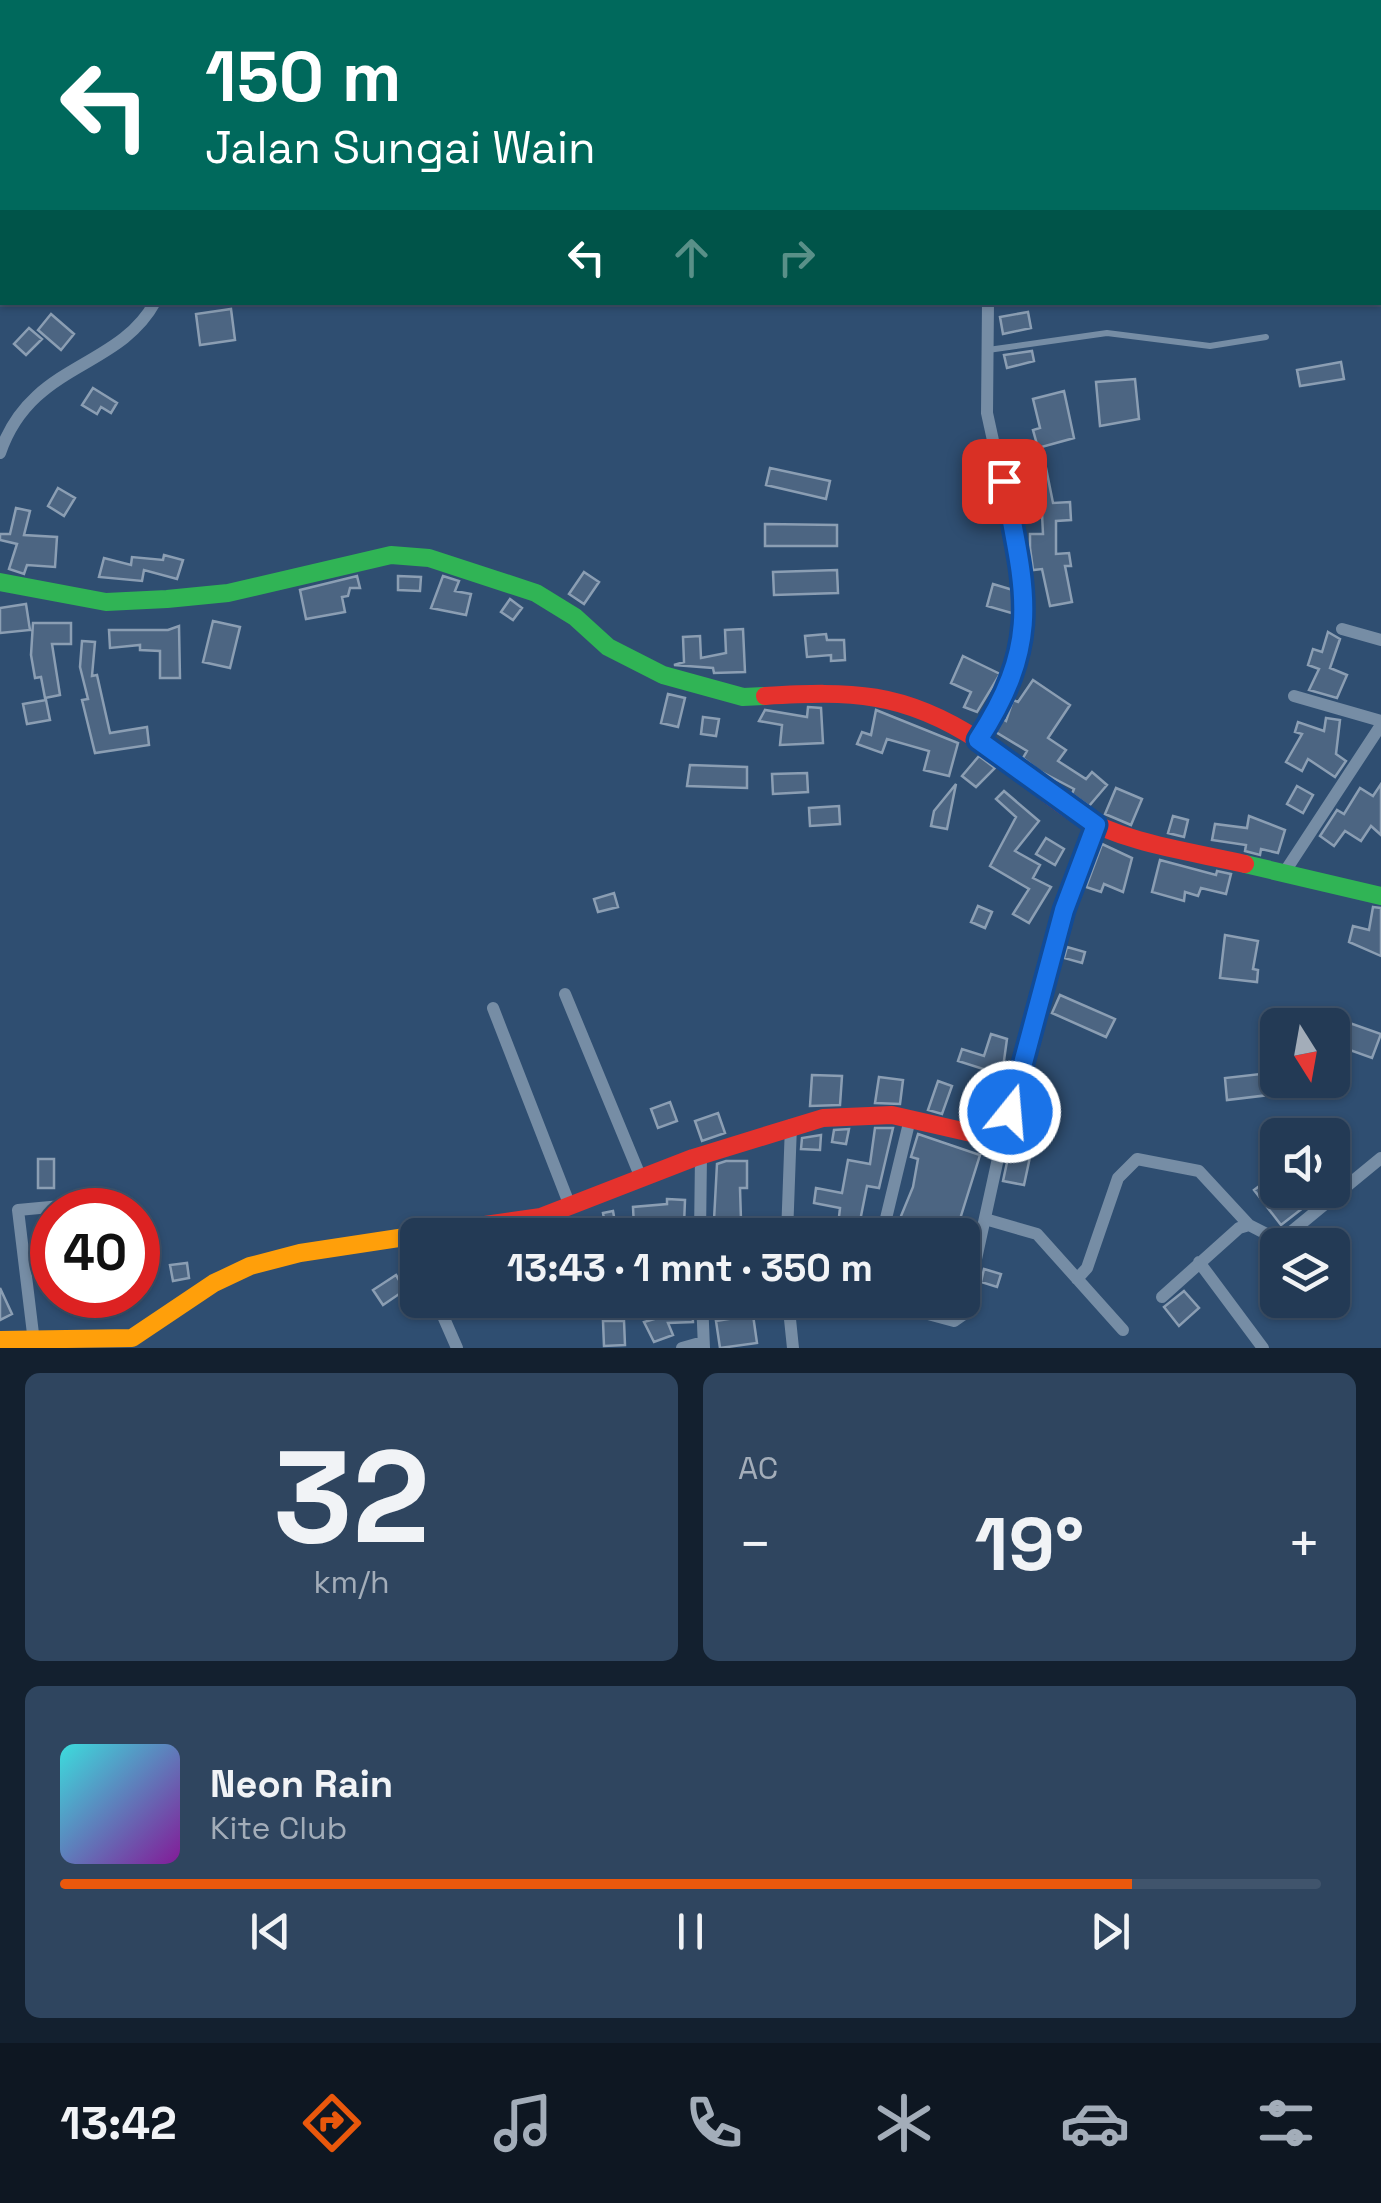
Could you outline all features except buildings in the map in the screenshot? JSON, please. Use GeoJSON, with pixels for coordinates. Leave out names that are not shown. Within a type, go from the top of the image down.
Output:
{"type":"FeatureCollection","features":[{"type":"Feature","properties":{"kind":"street"},"geometry":{"type":"LineString","coordinates":[[0,453],[17,417],[50,382],[135,332],[152,305]]}},
{"type":"Feature","properties":{"kind":"street"},"geometry":{"type":"LineString","coordinates":[[978,740],[1005,688],[1026,629],[1018,554],[987,413],[988,305]]}},
{"type":"Feature","properties":{"kind":"street"},"geometry":{"type":"LineString","coordinates":[[0,582],[106,602],[167,599],[228,592],[347,562],[392,555],[430,558],[536,593],[574,616],[608,647],[694,686],[743,698],[847,691],[882,696],[945,718],[1096,825],[1193,855],[1380,893]]}},
{"type":"Feature","properties":{"kind":"street"},"geometry":{"type":"LineString","coordinates":[[1342,629],[1381,640]]}},
{"type":"Feature","properties":{"kind":"street"},"geometry":{"type":"LineString","coordinates":[[1284,873],[1380,726],[1294,696]]}},
{"type":"Feature","properties":{"kind":"street"},"geometry":{"type":"LineString","coordinates":[[980,1243],[1002,1140],[1064,910],[1096,825]]}},
{"type":"Feature","properties":{"kind":"street"},"geometry":{"type":"LineString","coordinates":[[565,994],[640,1178]]}},
{"type":"Feature","properties":{"kind":"street"},"geometry":{"type":"LineString","coordinates":[[493,1008],[570,1206]]}},
{"type":"Feature","properties":{"kind":"street"},"geometry":{"type":"LineString","coordinates":[[533,1218],[791,1125],[853,1114],[910,1119],[1002,1140]]}},
{"type":"Feature","properties":{"kind":"street"},"geometry":{"type":"LineString","coordinates":[[886,1218],[910,1119]]}},
{"type":"Feature","properties":{"kind":"street"},"geometry":{"type":"LineString","coordinates":[[788,1218],[791,1125]]}},
{"type":"Feature","properties":{"kind":"street"},"geometry":{"type":"LineString","coordinates":[[700,1218],[702,1155]]}},
{"type":"Feature","properties":{"kind":"street"},"geometry":{"type":"LineString","coordinates":[[1077,1278],[1087,1268],[1118,1178],[1137,1159],[1200,1171],[1248,1226],[1280,1241],[1381,1158]]}},
{"type":"Feature","properties":{"kind":"street"},"geometry":{"type":"LineString","coordinates":[[30,1209],[18,1210],[30,1309]]}},
{"type":"Feature","properties":{"kind":"street"},"geometry":{"type":"LineString","coordinates":[[985,1219],[1036,1234],[1123,1330]]}},
{"type":"Feature","properties":{"kind":"street"},"geometry":{"type":"LineString","coordinates":[[1162,1297],[1239,1228],[1248,1226]]}},
{"type":"Feature","properties":{"kind":"street"},"geometry":{"type":"LineString","coordinates":[[0,1340],[134,1343],[214,1284],[250,1266],[300,1252],[400,1237]]}},
{"type":"Feature","properties":{"kind":"street"},"geometry":{"type":"LineString","coordinates":[[1200,1262],[1263,1348]]}},
{"type":"Feature","properties":{"kind":"street"},"geometry":{"type":"LineString","coordinates":[[31,1318],[34,1342]]}},
{"type":"Feature","properties":{"kind":"street"},"geometry":{"type":"LineString","coordinates":[[444,1318],[457,1348]]}},
{"type":"Feature","properties":{"kind":"street"},"geometry":{"type":"LineString","coordinates":[[682,1348],[704,1345],[703,1318]]}},
{"type":"Feature","properties":{"kind":"street"},"geometry":{"type":"LineString","coordinates":[[790,1318],[792,1348]]}},
{"type":"Feature","properties":{"kind":"lane"},"geometry":{"type":"LineString","coordinates":[[987,350],[1108,333],[1210,346],[1266,337]]}},
{"type":"Feature","properties":{"kind":"traffic: fast"},"geometry":{"type":"LineString","coordinates":[[0,582],[106,602],[167,599],[228,593],[391,555],[429,558],[536,593],[575,617],[608,647],[663,675],[743,697],[765,696]]}},
{"type":"Feature","properties":{"kind":"traffic: fast"},"geometry":{"type":"LineString","coordinates":[[1245,864],[1381,896]]}},
{"type":"Feature","properties":{"kind":"traffic: slow"},"geometry":{"type":"LineString","coordinates":[[1020,1073],[1064,910],[1096,825]]}},
{"type":"Feature","properties":{"kind":"traffic: slow"},"geometry":{"type":"LineString","coordinates":[[0,1340],[132,1338],[214,1283],[250,1266],[300,1253],[400,1238]]}},
{"type":"Feature","properties":{"kind":"traffic: jam"},"geometry":{"type":"LineString","coordinates":[[765,696],[850,695],[900,703],[978,740],[1063,806],[1095,824],[1158,845],[1245,864]]}},
{"type":"Feature","properties":{"kind":"traffic: jam"},"geometry":{"type":"LineString","coordinates":[[534,1218],[693,1158],[823,1118],[892,1115],[1002,1140],[1020,1073]]}},
{"type":"Feature","properties":{"kind":"route"},"geometry":{"type":"LineString","coordinates":[[1004,481],[1022,573],[1026,629],[1009,678],[978,740],[1024,778],[1096,825],[1064,910],[1010,1112]]}}]}
